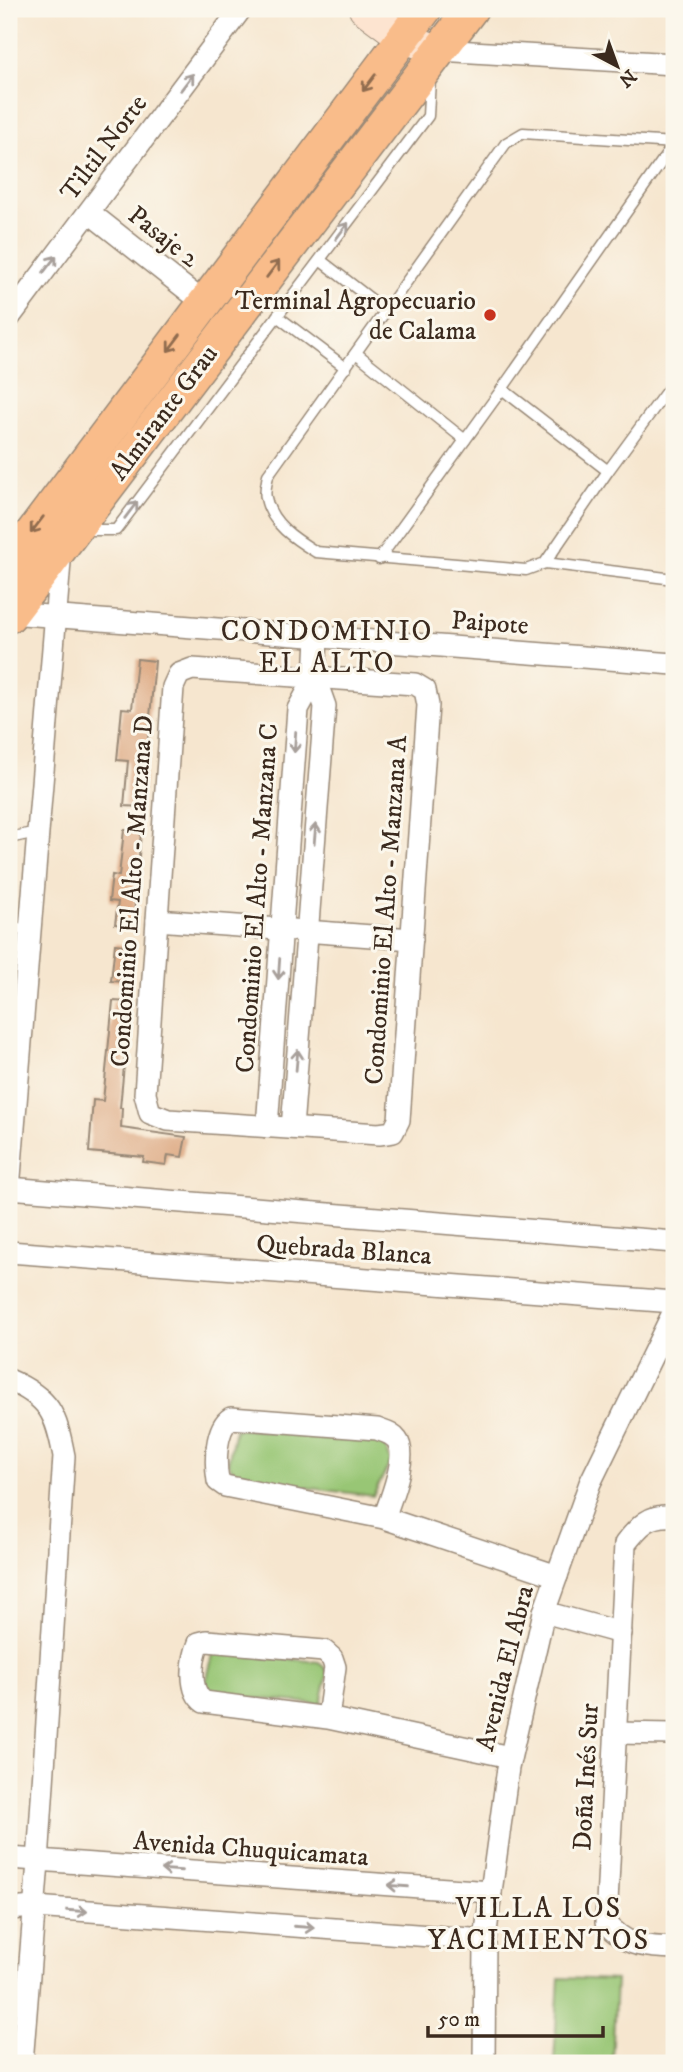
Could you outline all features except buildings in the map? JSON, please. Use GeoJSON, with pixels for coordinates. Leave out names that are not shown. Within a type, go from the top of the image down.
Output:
{"type":"FeatureCollection","features":[{"type":"Feature","properties":{"kind":"main road","name":"Almirante Grau"},"geometry":{"type":"LineString","coordinates":[[9,564],[425,9]]}},
{"type":"Feature","properties":{"kind":"main road","name":"Almirante Grau"},"geometry":{"type":"LineString","coordinates":[[9,615],[471,9]]}},
{"type":"Feature","properties":{"kind":"street","name":"Tiltil Norte"},"geometry":{"type":"LineString","coordinates":[[9,318],[241,9]]}},
{"type":"Feature","properties":{"kind":"street"},"geometry":{"type":"LineString","coordinates":[[364,9],[435,56],[674,65]]}},
{"type":"Feature","properties":{"kind":"street","name":"Pasaje 2"},"geometry":{"type":"LineString","coordinates":[[90,213],[204,303]]}},
{"type":"Feature","properties":{"kind":"street"},"geometry":{"type":"LineString","coordinates":[[67,538],[55,618],[29,933],[13,1080],[9,1189],[674,1242]]}},
{"type":"Feature","properties":{"kind":"street","name":"Paipote"},"geometry":{"type":"LineString","coordinates":[[9,615],[674,664]]}},
{"type":"Feature","properties":{"kind":"street"},"geometry":{"type":"LineString","coordinates":[[267,1127],[292,1128],[325,706],[315,678],[317,637]]}},
{"type":"Feature","properties":{"kind":"street","name":"Condominio El Alto - Manzana D"},"geometry":{"type":"LineString","coordinates":[[267,1127],[168,1120],[150,1113],[145,1094],[173,687],[179,674],[192,669],[315,678]]}},
{"type":"Feature","properties":{"kind":"street","name":"Condominio El Alto - Manzana A"},"geometry":{"type":"LineString","coordinates":[[292,1128],[379,1134],[393,1132],[399,1120],[428,705],[425,690],[415,684],[315,678]]}},
{"type":"Feature","properties":{"kind":"street","name":"Condominio El Alto - Manzana C"},"geometry":{"type":"LineString","coordinates":[[267,1127],[298,709],[315,678]]}},
{"type":"Feature","properties":{"kind":"street"},"geometry":{"type":"LineString","coordinates":[[157,920],[412,939]]}},
{"type":"Feature","properties":{"kind":"street","name":"Quebrada Blanca"},"geometry":{"type":"LineString","coordinates":[[9,1252],[674,1302]]}},
{"type":"Feature","properties":{"kind":"street","name":"Avenida El Abra"},"geometry":{"type":"LineString","coordinates":[[484,2063],[485,1940],[491,1892],[510,1757],[544,1612],[590,1483],[674,1311]]}},
{"type":"Feature","properties":{"kind":"street"},"geometry":{"type":"LineString","coordinates":[[9,1380],[47,1404],[57,1422],[64,1456],[35,1908],[22,2063]]}},
{"type":"Feature","properties":{"kind":"street"},"geometry":{"type":"LineString","coordinates":[[384,1518],[402,1451],[399,1442],[391,1434],[377,1429],[231,1418],[224,1422],[220,1430],[217,1473],[218,1481],[225,1486],[384,1518],[557,1576]]}},
{"type":"Feature","properties":{"kind":"street","name":"Doña Inés Sur"},"geometry":{"type":"LineString","coordinates":[[674,1516],[659,1515],[639,1527],[625,1544],[606,1923],[618,1936],[634,1945],[674,1948]]}},
{"type":"Feature","properties":{"kind":"street"},"geometry":{"type":"LineString","coordinates":[[544,1612],[621,1633]]}},
{"type":"Feature","properties":{"kind":"street"},"geometry":{"type":"LineString","coordinates":[[328,1718],[335,1667],[332,1658],[324,1651],[207,1641],[199,1643],[193,1689],[197,1698],[204,1702],[328,1718],[510,1757]]}},
{"type":"Feature","properties":{"kind":"street"},"geometry":{"type":"LineString","coordinates":[[615,1733],[674,1734]]}},
{"type":"Feature","properties":{"kind":"street","name":"Avenida Chuquicamata"},"geometry":{"type":"LineString","coordinates":[[9,1858],[491,1892]]}},
{"type":"Feature","properties":{"kind":"street"},"geometry":{"type":"LineString","coordinates":[[9,1909],[35,1908],[485,1940]]}},
{"type":"Feature","properties":{"kind":"lane"},"geometry":{"type":"LineString","coordinates":[[67,538],[116,530],[428,116],[435,56]]}},
{"type":"Feature","properties":{"kind":"lane"},"geometry":{"type":"LineString","coordinates":[[674,144],[523,133],[506,143],[268,475],[265,496],[272,515],[279,523],[293,538],[316,552],[526,570],[545,563],[674,579]]}},
{"type":"Feature","properties":{"kind":"lane"},"geometry":{"type":"LineString","coordinates":[[379,559],[674,144]]}},
{"type":"Feature","properties":{"kind":"lane"},"geometry":{"type":"LineString","coordinates":[[320,260],[386,311]]}},
{"type":"Feature","properties":{"kind":"lane"},"geometry":{"type":"LineString","coordinates":[[277,316],[346,368]]}},
{"type":"Feature","properties":{"kind":"lane"},"geometry":{"type":"LineString","coordinates":[[356,353],[465,440]]}},
{"type":"Feature","properties":{"kind":"lane"},"geometry":{"type":"LineString","coordinates":[[545,563],[674,381]]}},
{"type":"Feature","properties":{"kind":"lane"},"geometry":{"type":"LineString","coordinates":[[502,389],[608,471]]}},
{"type":"Feature","properties":{"kind":"lane"},"geometry":{"type":"LineString","coordinates":[[9,838],[37,832]]}},
{"type":"Feature","properties":{"kind":"lane"},"geometry":{"type":"LineString","coordinates":[[9,924],[29,933]]}},
{"type":"Feature","properties":{"kind":"green space"},"geometry":{"type":"Polygon","coordinates":[[[235,1429],[368,1437],[383,1442],[391,1461],[373,1496],[239,1479],[228,1463],[235,1429]]]}},
{"type":"Feature","properties":{"kind":"green space"},"geometry":{"type":"Polygon","coordinates":[[[214,1651],[319,1662],[328,1672],[321,1704],[218,1695],[205,1685],[214,1651]]]}},
{"type":"Feature","properties":{"kind":"green space"},"geometry":{"type":"Polygon","coordinates":[[[559,1978],[616,1980],[612,2063],[554,2062],[559,1978]]]}},
{"type":"Feature","properties":{"kind":"place","name":"Terminal Agropecuario de Calama"},"geometry":{"type":"Point","coordinates":[490,315]}},
{"type":"Feature","properties":{"kind":"district","name":"CONDOMINIO EL ALTO"},"geometry":{"type":"Point","coordinates":[327,646]}},
{"type":"Feature","properties":{"kind":"district","name":"VILLA LOS YACIMIENTOS"},"geometry":{"type":"Point","coordinates":[539,1923]}}]}
